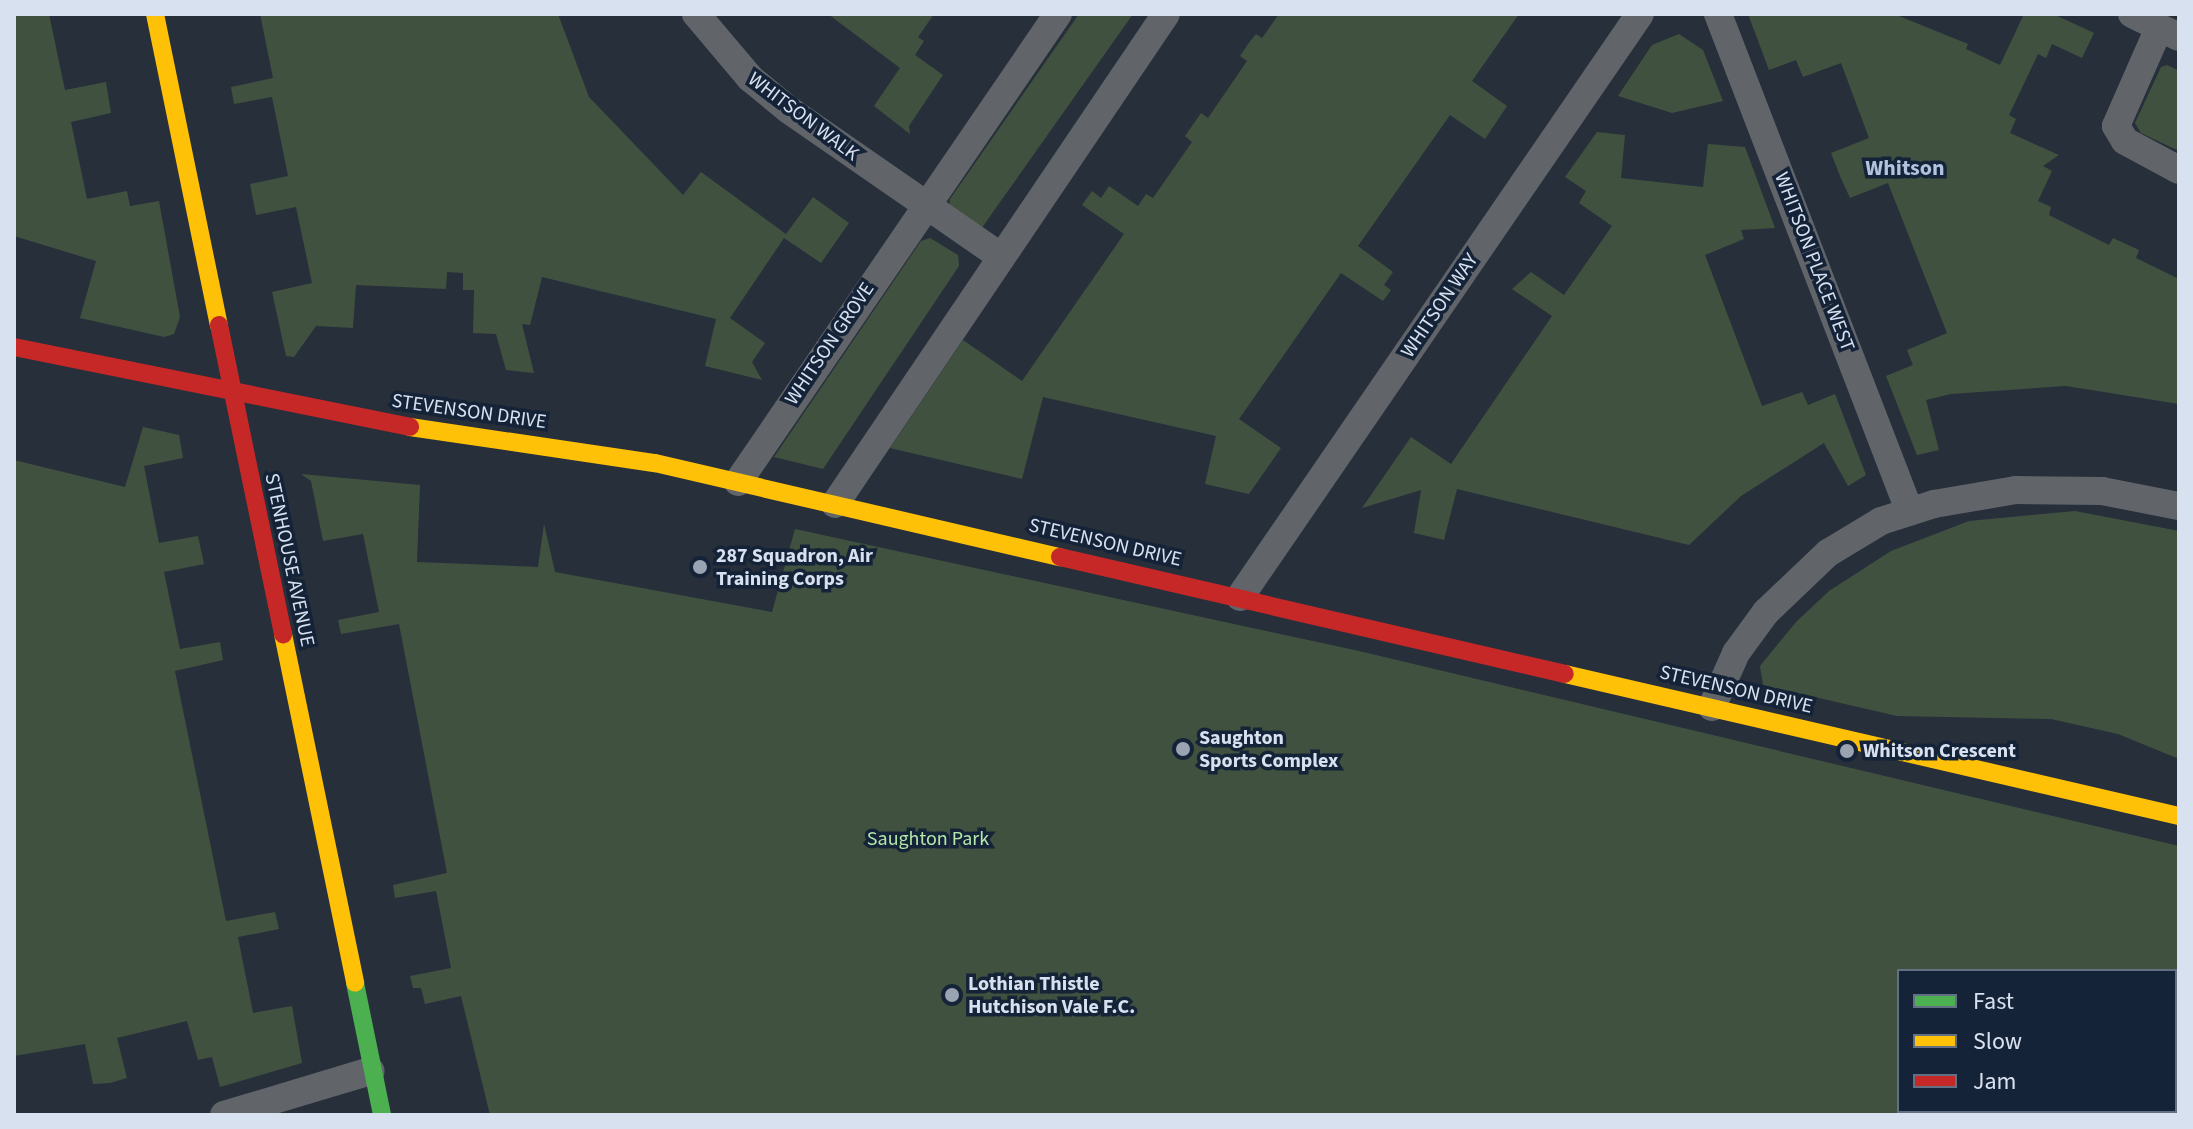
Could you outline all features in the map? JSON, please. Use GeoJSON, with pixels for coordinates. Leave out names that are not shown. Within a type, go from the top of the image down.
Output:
{"type":"FeatureCollection","features":[{"type":"Feature","properties":{"kind":"street","name":"STENHOUSE AVENUE"},"geometry":{"type":"LineString","coordinates":[[155,14],[382,1115]]}},
{"type":"Feature","properties":{"kind":"street","name":"WHITSON WALK"},"geometry":{"type":"LineString","coordinates":[[696,14],[750,78],[923,206]]}},
{"type":"Feature","properties":{"kind":"street","name":"WHITSON GROVE"},"geometry":{"type":"LineString","coordinates":[[738,482],[923,206],[1058,14]]}},
{"type":"Feature","properties":{"kind":"street"},"geometry":{"type":"LineString","coordinates":[[835,504],[1166,14]]}},
{"type":"Feature","properties":{"kind":"street","name":"WHITSON WAY"},"geometry":{"type":"LineString","coordinates":[[1240,597],[1640,14]]}},
{"type":"Feature","properties":{"kind":"street","name":"WHITSON PLACE WEST"},"geometry":{"type":"LineString","coordinates":[[1718,14],[1909,510]]}},
{"type":"Feature","properties":{"kind":"street"},"geometry":{"type":"LineString","coordinates":[[2132,14],[2169,32],[2116,126],[2125,141],[2179,170]]}},
{"type":"Feature","properties":{"kind":"street"},"geometry":{"type":"LineString","coordinates":[[923,206],[1000,256]]}},
{"type":"Feature","properties":{"kind":"street","name":"STEVENSON DRIVE"},"geometry":{"type":"LineString","coordinates":[[14,347],[232,396],[655,463],[2179,816]]}},
{"type":"Feature","properties":{"kind":"street"},"geometry":{"type":"LineString","coordinates":[[1712,707],[1736,653],[1783,593],[1846,539],[1909,510],[1973,495],[2066,489],[2144,496],[2179,506]]}},
{"type":"Feature","properties":{"kind":"street"},"geometry":{"type":"LineString","coordinates":[[224,1115],[371,1071]]}},
{"type":"Feature","properties":{"kind":"green space"},"geometry":{"type":"Polygon","coordinates":[[[14,14],[49,14],[65,90],[106,82],[111,113],[71,122],[87,199],[127,191],[130,206],[159,201],[180,317],[174,334],[164,337],[80,318],[96,261],[14,236],[14,14]]]}},
{"type":"Feature","properties":{"kind":"green space"},"geometry":{"type":"Polygon","coordinates":[[[260,14],[558,14],[589,97],[683,195],[701,172],[786,234],[813,197],[849,223],[821,263],[784,238],[730,318],[765,343],[752,362],[762,380],[705,366],[716,319],[542,277],[530,325],[522,324],[534,373],[506,370],[496,334],[473,333],[474,290],[463,290],[463,273],[447,272],[446,289],[356,285],[353,328],[316,326],[294,357],[286,356],[272,292],[312,283],[296,207],[256,215],[250,184],[288,176],[272,97],[234,104],[231,87],[273,78],[260,14]]]}},
{"type":"Feature","properties":{"kind":"green space"},"geometry":{"type":"Polygon","coordinates":[[[828,14],[934,14],[918,37],[924,41],[915,55],[943,75],[909,126],[910,134],[874,106],[900,68],[828,14]]]}},
{"type":"Feature","properties":{"kind":"green space"},"geometry":{"type":"Polygon","coordinates":[[[1079,14],[1133,14],[981,229],[949,207],[950,199],[1079,14]]]}},
{"type":"Feature","properties":{"kind":"green space"},"geometry":{"type":"Polygon","coordinates":[[[1279,14],[1519,14],[1472,81],[1507,106],[1485,139],[1450,115],[1358,246],[1393,272],[1384,285],[1391,290],[1383,301],[1341,273],[1239,419],[1281,448],[1249,494],[1205,484],[1216,436],[1043,397],[1022,479],[890,448],[963,340],[1022,381],[1124,234],[1082,205],[1092,191],[1101,198],[1109,186],[1138,206],[1146,194],[1153,198],[1192,142],[1185,136],[1201,113],[1208,118],[1247,61],[1240,56],[1248,44],[1256,34],[1262,38],[1279,14]]]}},
{"type":"Feature","properties":{"kind":"green space"},"geometry":{"type":"Polygon","coordinates":[[[1748,14],[1894,14],[1968,44],[1966,49],[2000,65],[2024,14],[2053,14],[2094,33],[2082,58],[2052,44],[2046,58],[2038,54],[2009,115],[2016,119],[2010,133],[2059,155],[2043,166],[2052,171],[2038,201],[2051,207],[2049,215],[2109,245],[2113,238],[2139,250],[2136,258],[2179,279],[2179,404],[2066,386],[1951,394],[1926,400],[1939,450],[1917,455],[1886,376],[1913,365],[1907,350],[1947,333],[1888,183],[1850,198],[1840,176],[1831,153],[1869,138],[1841,63],[1803,77],[1796,60],[1769,70],[1748,14]]]}},
{"type":"Feature","properties":{"kind":"green space"},"geometry":{"type":"Polygon","coordinates":[[[1679,34],[1703,50],[1723,101],[1672,113],[1618,96],[1652,45],[1679,34]]]}},
{"type":"Feature","properties":{"kind":"green space"},"geometry":{"type":"Polygon","coordinates":[[[2167,65],[2179,71],[2179,151],[2141,133],[2135,123],[2161,67],[2167,65]]]}},
{"type":"Feature","properties":{"kind":"green space"},"geometry":{"type":"Polygon","coordinates":[[[1597,132],[1625,135],[1621,178],[1703,187],[1708,144],[1745,147],[1775,228],[1741,230],[1744,239],[1705,255],[1762,406],[1802,392],[1808,405],[1835,394],[1866,475],[1848,486],[1824,443],[1741,496],[1689,545],[1457,489],[1444,540],[1414,533],[1421,490],[1362,508],[1411,437],[1451,464],[1552,316],[1512,289],[1531,272],[1564,295],[1612,226],[1579,203],[1586,191],[1565,177],[1597,132]]]}},
{"type":"Feature","properties":{"kind":"green space"},"geometry":{"type":"Polygon","coordinates":[[[930,238],[958,255],[959,266],[823,469],[774,457],[921,241],[930,238]]]}},
{"type":"Feature","properties":{"kind":"green space"},"geometry":{"type":"Polygon","coordinates":[[[143,427],[179,435],[183,458],[144,466],[159,543],[198,536],[204,564],[164,572],[180,649],[220,642],[223,660],[175,671],[226,921],[275,912],[279,929],[238,937],[253,1013],[292,1006],[302,1063],[220,1087],[212,1057],[198,1060],[187,1021],[117,1038],[127,1078],[110,1083],[93,1084],[85,1044],[14,1056],[14,460],[125,487],[143,427]]]}},
{"type":"Feature","properties":{"kind":"green space","name":"Saughton Park"},"geometry":{"type":"Polygon","coordinates":[[[301,474],[420,485],[417,562],[538,567],[544,524],[555,572],[772,612],[795,529],[1359,651],[2179,846],[2179,1115],[490,1115],[461,996],[425,1004],[421,988],[413,988],[410,976],[451,968],[436,891],[395,898],[393,885],[447,873],[399,624],[341,634],[338,620],[379,612],[363,534],[323,541],[311,481],[301,474]]]}},
{"type":"Feature","properties":{"kind":"green space"},"geometry":{"type":"Polygon","coordinates":[[[2075,511],[2179,531],[2179,759],[2118,734],[2051,719],[1897,716],[1763,685],[1760,666],[1796,622],[1829,591],[1891,551],[1969,521],[2075,511]]]}},
{"type":"Feature","properties":{"kind":"traffic: fast"},"geometry":{"type":"LineString","coordinates":[[355,983],[382,1115]]}},
{"type":"Feature","properties":{"kind":"traffic: slow"},"geometry":{"type":"LineString","coordinates":[[155,14],[219,325]]}},
{"type":"Feature","properties":{"kind":"traffic: slow"},"geometry":{"type":"LineString","coordinates":[[410,427],[655,463],[1060,557]]}},
{"type":"Feature","properties":{"kind":"traffic: slow"},"geometry":{"type":"LineString","coordinates":[[283,634],[355,983]]}},
{"type":"Feature","properties":{"kind":"traffic: slow"},"geometry":{"type":"LineString","coordinates":[[1565,674],[2179,816]]}},
{"type":"Feature","properties":{"kind":"traffic: jam"},"geometry":{"type":"LineString","coordinates":[[219,325],[283,634]]}},
{"type":"Feature","properties":{"kind":"traffic: jam"},"geometry":{"type":"LineString","coordinates":[[14,347],[410,427]]}},
{"type":"Feature","properties":{"kind":"traffic: jam"},"geometry":{"type":"LineString","coordinates":[[1060,557],[1565,674]]}},
{"type":"Feature","properties":{"kind":"place","name":"287 Squadron, Air Training Corps"},"geometry":{"type":"Point","coordinates":[700,567]}},
{"type":"Feature","properties":{"kind":"place","name":"Saughton Sports Complex"},"geometry":{"type":"Point","coordinates":[1183,749]}},
{"type":"Feature","properties":{"kind":"place","name":"Whitson Crescent"},"geometry":{"type":"Point","coordinates":[1847,751]}},
{"type":"Feature","properties":{"kind":"place","name":"Lothian Thistle Hutchison Vale F.C."},"geometry":{"type":"Point","coordinates":[952,995]}},
{"type":"Feature","properties":{"kind":"district","name":"Whitson"},"geometry":{"type":"Point","coordinates":[1905,169]}}]}
